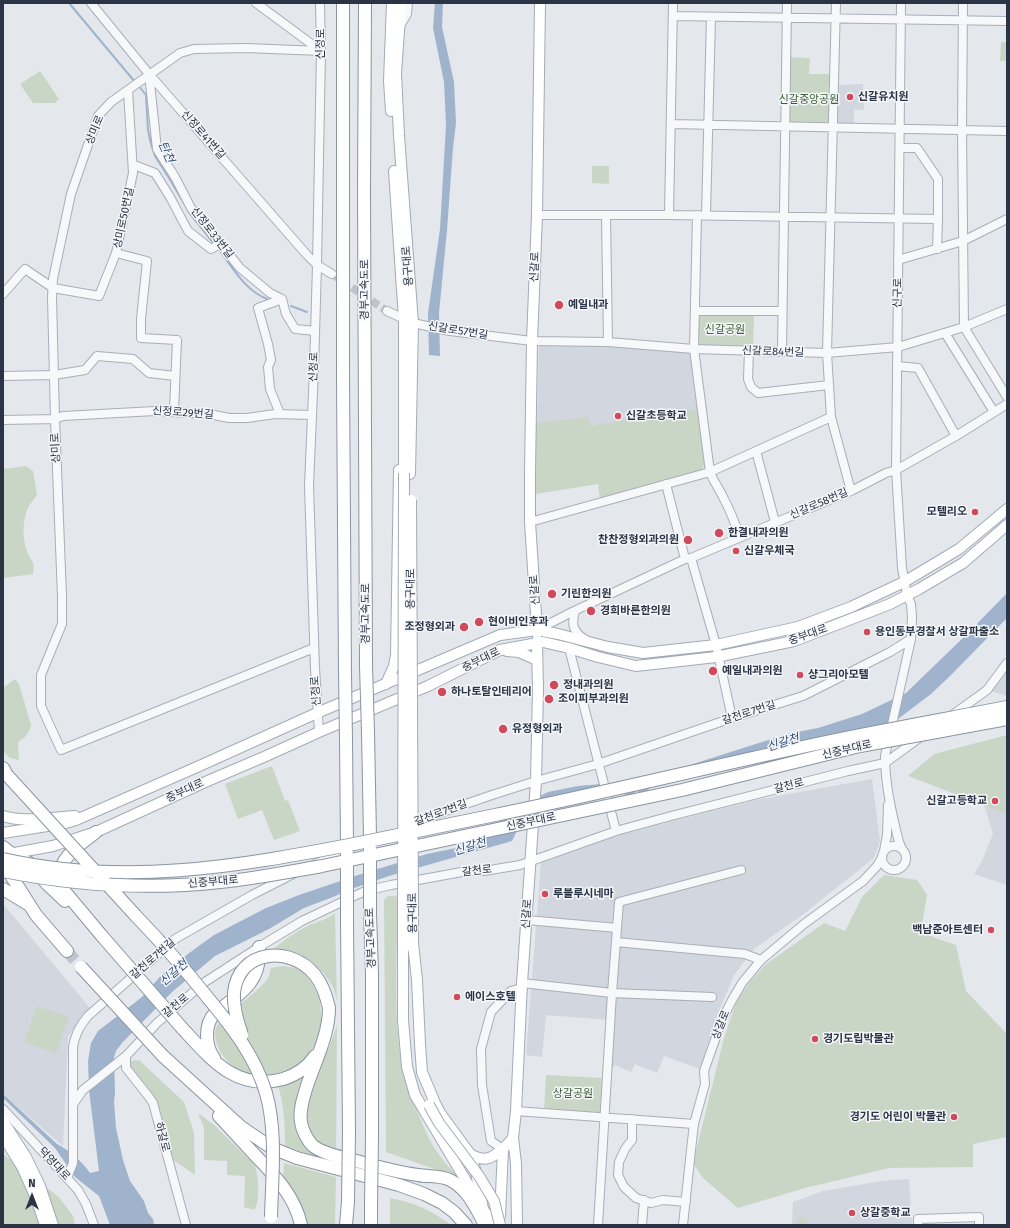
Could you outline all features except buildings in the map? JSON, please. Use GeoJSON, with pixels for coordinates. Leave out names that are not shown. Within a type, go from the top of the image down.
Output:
{"type":"FeatureCollection","features":[{"type":"Feature","properties":{"kind":"highway","name":"경부고속도로"},"geometry":{"type":"LineString","coordinates":[[343,3],[343,377],[349,1225]]}},
{"type":"Feature","properties":{"kind":"highway","name":"경부고속도로"},"geometry":{"type":"LineString","coordinates":[[365,3],[364,207],[366,666],[372,974],[371,1225]]}},
{"type":"Feature","properties":{"kind":"highway","name":"신중부대로"},"geometry":{"type":"LineString","coordinates":[[5,854],[24,864],[82,870],[133,873],[168,872],[257,862],[309,853],[557,802],[821,743],[1007,707]]}},
{"type":"Feature","properties":{"kind":"highway","name":"신중부대로"},"geometry":{"type":"LineString","coordinates":[[3,872],[77,882],[134,886],[213,883],[262,877],[322,866],[682,790],[860,746],[1007,719]]}},
{"type":"Feature","properties":{"kind":"highway"},"geometry":{"type":"LineString","coordinates":[[4,771],[179,962],[233,1028],[246,1047]]}},
{"type":"Feature","properties":{"kind":"highway"},"geometry":{"type":"LineString","coordinates":[[96,832],[65,859],[59,871],[61,886],[102,936],[182,1028],[221,1067],[227,1072],[245,1079],[265,1082],[277,1080],[293,1075],[306,1067],[314,1058],[323,1041]]}},
{"type":"Feature","properties":{"kind":"highway"},"geometry":{"type":"LineString","coordinates":[[5,854],[29,863],[47,884],[102,936]]}},
{"type":"Feature","properties":{"kind":"highway"},"geometry":{"type":"LineString","coordinates":[[3,863],[29,905],[67,950]]}},
{"type":"Feature","properties":{"kind":"highway"},"geometry":{"type":"LineString","coordinates":[[3,889],[29,905]]}},
{"type":"Feature","properties":{"kind":"highway"},"geometry":{"type":"LineString","coordinates":[[221,1067],[209,1049],[209,1022],[215,1013],[252,982],[256,976],[260,962],[259,947]]}},
{"type":"Feature","properties":{"kind":"highway"},"geometry":{"type":"LineString","coordinates":[[271,1221],[273,1143],[270,1107],[266,1092],[246,1047],[236,1012],[234,993],[236,984],[243,970],[249,963],[264,957],[281,956],[290,957],[299,961],[315,974],[321,982],[326,994],[329,1008],[328,1022],[323,1041],[308,1085],[301,1112],[301,1121],[307,1139],[313,1146],[332,1154],[392,1170],[452,1181],[461,1187],[469,1196],[486,1225]]}},
{"type":"Feature","properties":{"kind":"highway"},"geometry":{"type":"LineString","coordinates":[[81,967],[286,1189],[293,1202],[301,1225]]}},
{"type":"Feature","properties":{"kind":"highway"},"geometry":{"type":"LineString","coordinates":[[163,1056],[241,1127],[272,1148],[297,1158],[399,1185],[424,1194],[442,1203],[454,1212],[466,1225]]}},
{"type":"Feature","properties":{"kind":"highway"},"geometry":{"type":"LineString","coordinates":[[346,1225],[348,1202]]}},
{"type":"Feature","properties":{"kind":"main road","name":"용구대로"},"geometry":{"type":"LineString","coordinates":[[392,3],[389,81],[408,321],[404,432],[407,473]]}},
{"type":"Feature","properties":{"kind":"main road","name":"용구대로"},"geometry":{"type":"LineString","coordinates":[[402,3],[396,73],[408,321],[408,910],[403,1020],[407,1067],[415,1095],[483,1209],[486,1225]]}},
{"type":"Feature","properties":{"kind":"main road","name":"신갈로"},"geometry":{"type":"LineString","coordinates":[[537,630],[530,522],[532,341],[537,215],[540,3]]}},
{"type":"Feature","properties":{"kind":"main road"},"geometry":{"type":"LineString","coordinates":[[386,684],[394,666],[396,655],[397,537],[400,446],[404,432]]}},
{"type":"Feature","properties":{"kind":"main road","name":"중부대로"},"geometry":{"type":"LineString","coordinates":[[3,833],[66,823],[89,815],[317,713],[500,635],[537,630],[608,647],[643,653],[716,645],[798,627],[851,607],[904,582],[959,549],[1007,509]]}},
{"type":"Feature","properties":{"kind":"main road","name":"중부대로"},"geometry":{"type":"LineString","coordinates":[[5,854],[53,846],[96,832],[319,732],[428,686],[500,650],[544,642],[636,666],[719,656],[794,641],[890,604],[907,595],[963,563],[1007,525]]}},
{"type":"Feature","properties":{"kind":"main road","name":"신갈로"},"geometry":{"type":"LineString","coordinates":[[517,1225],[516,1163],[513,1138],[516,1111],[522,986],[535,784],[538,690],[536,643]]}},
{"type":"Feature","properties":{"kind":"main road"},"geometry":{"type":"LineString","coordinates":[[500,650],[519,652],[536,660]]}},
{"type":"Feature","properties":{"kind":"main road"},"geometry":{"type":"LineString","coordinates":[[3,816],[21,820],[89,815]]}},
{"type":"Feature","properties":{"kind":"main road","name":"용구대로"},"geometry":{"type":"LineString","coordinates":[[408,910],[413,943],[413,1034],[414,1054],[418,1076],[429,1105],[439,1123],[480,1176],[494,1201],[500,1225]]}},
{"type":"Feature","properties":{"kind":"main road"},"geometry":{"type":"LineString","coordinates":[[413,943],[417,980],[422,1072],[440,1113],[470,1154],[476,1172],[483,1209],[494,1225]]}},
{"type":"Feature","properties":{"kind":"main road"},"geometry":{"type":"LineString","coordinates":[[3,1121],[26,1157],[40,1186],[53,1225]]}},
{"type":"Feature","properties":{"kind":"main road"},"geometry":{"type":"LineString","coordinates":[[3,1136],[22,1167],[36,1198],[45,1225]]}},
{"type":"Feature","properties":{"kind":"main road"},"geometry":{"type":"LineString","coordinates":[[470,1154],[478,1159],[493,1156],[503,1149],[513,1138]]}},
{"type":"Feature","properties":{"kind":"main road"},"geometry":{"type":"LineString","coordinates":[[500,1225],[503,1149]]}},
{"type":"Feature","properties":{"kind":"street","name":"신정로41번길"},"geometry":{"type":"LineString","coordinates":[[91,3],[150,74],[317,265]]}},
{"type":"Feature","properties":{"kind":"street"},"geometry":{"type":"LineString","coordinates":[[256,3],[321,51]]}},
{"type":"Feature","properties":{"kind":"street","name":"신정로"},"geometry":{"type":"LineString","coordinates":[[319,732],[314,648],[309,486],[317,265],[321,51],[320,3]]}},
{"type":"Feature","properties":{"kind":"street"},"geometry":{"type":"LineString","coordinates":[[400,26],[407,14],[408,3]]}},
{"type":"Feature","properties":{"kind":"street"},"geometry":{"type":"LineString","coordinates":[[669,215],[673,3]]}},
{"type":"Feature","properties":{"kind":"street"},"geometry":{"type":"LineString","coordinates":[[782,352],[784,126],[787,3]]}},
{"type":"Feature","properties":{"kind":"street"},"geometry":{"type":"LineString","coordinates":[[836,3],[829,217],[827,354],[831,417],[851,491]]}},
{"type":"Feature","properties":{"kind":"street","name":"신구로"},"geometry":{"type":"LineString","coordinates":[[888,796],[885,776],[885,759],[911,639],[912,617],[911,604],[907,595],[902,568],[896,470],[901,3]]}},
{"type":"Feature","properties":{"kind":"street"},"geometry":{"type":"LineString","coordinates":[[964,3],[962,130],[964,327],[1007,397]]}},
{"type":"Feature","properties":{"kind":"street"},"geometry":{"type":"LineString","coordinates":[[673,16],[1007,21]]}},
{"type":"Feature","properties":{"kind":"street"},"geometry":{"type":"LineString","coordinates":[[711,17],[708,124],[694,310],[694,349],[710,472],[713,482],[718,486],[740,537]]}},
{"type":"Feature","properties":{"kind":"street","name":"상미로"},"geometry":{"type":"LineString","coordinates":[[314,648],[60,750],[41,706],[41,675],[62,624],[52,297],[71,194],[98,116],[112,102],[180,53],[194,49],[246,48],[321,51]]}},
{"type":"Feature","properties":{"kind":"street","name":"신정로33번길"},"geometry":{"type":"LineString","coordinates":[[150,74],[157,149],[191,208],[240,268],[270,292],[282,299]]}},
{"type":"Feature","properties":{"kind":"street","name":"상미로50번길"},"geometry":{"type":"LineString","coordinates":[[53,288],[99,296],[116,253],[134,165],[128,90]]}},
{"type":"Feature","properties":{"kind":"street"},"geometry":{"type":"LineString","coordinates":[[671,124],[1007,131]]}},
{"type":"Feature","properties":{"kind":"street"},"geometry":{"type":"LineString","coordinates":[[900,148],[917,148],[938,179],[937,249]]}},
{"type":"Feature","properties":{"kind":"street"},"geometry":{"type":"LineString","coordinates":[[134,165],[155,172],[188,231],[211,249],[220,244]]}},
{"type":"Feature","properties":{"kind":"street"},"geometry":{"type":"LineString","coordinates":[[537,215],[783,216],[938,220]]}},
{"type":"Feature","properties":{"kind":"street"},"geometry":{"type":"LineString","coordinates":[[606,215],[608,342]]}},
{"type":"Feature","properties":{"kind":"street"},"geometry":{"type":"LineString","coordinates":[[898,260],[963,241],[1007,219]]}},
{"type":"Feature","properties":{"kind":"street"},"geometry":{"type":"LineString","coordinates":[[116,253],[147,261],[141,319],[141,338],[177,340],[174,411]]}},
{"type":"Feature","properties":{"kind":"street"},"geometry":{"type":"LineString","coordinates":[[317,265],[332,274]]}},
{"type":"Feature","properties":{"kind":"street"},"geometry":{"type":"LineString","coordinates":[[3,294],[25,269],[53,288]]}},
{"type":"Feature","properties":{"kind":"street"},"geometry":{"type":"LineString","coordinates":[[280,414],[270,390],[268,367],[271,360],[258,308],[282,299],[286,314],[295,329],[315,331]]}},
{"type":"Feature","properties":{"kind":"street","name":"신갈로84번길"},"geometry":{"type":"LineString","coordinates":[[532,341],[608,342],[694,349],[827,354],[898,347],[964,327],[1007,309]]}},
{"type":"Feature","properties":{"kind":"street"},"geometry":{"type":"LineString","coordinates":[[694,310],[782,311]]}},
{"type":"Feature","properties":{"kind":"street","name":"신갈로57번길"},"geometry":{"type":"LineString","coordinates":[[387,311],[408,321],[444,330],[532,341]]}},
{"type":"Feature","properties":{"kind":"street"},"geometry":{"type":"LineString","coordinates":[[945,333],[994,412]]}},
{"type":"Feature","properties":{"kind":"street"},"geometry":{"type":"LineString","coordinates":[[749,351],[748,379],[751,387],[758,393],[829,385]]}},
{"type":"Feature","properties":{"kind":"street"},"geometry":{"type":"LineString","coordinates":[[3,376],[54,375],[85,370],[97,356],[133,359],[149,373],[175,376]]}},
{"type":"Feature","properties":{"kind":"street"},"geometry":{"type":"LineString","coordinates":[[897,366],[918,368],[956,436]]}},
{"type":"Feature","properties":{"kind":"street","name":"신갈로58번길"},"geometry":{"type":"LineString","coordinates":[[537,630],[688,558],[851,491],[886,473],[896,470],[956,436],[1007,404]]}},
{"type":"Feature","properties":{"kind":"street","name":"신정로29번길"},"geometry":{"type":"LineString","coordinates":[[3,420],[55,419],[63,416],[155,411],[209,414],[229,418],[247,418],[280,414],[312,415]]}},
{"type":"Feature","properties":{"kind":"street"},"geometry":{"type":"LineString","coordinates":[[530,522],[710,472],[831,417]]}},
{"type":"Feature","properties":{"kind":"street"},"geometry":{"type":"LineString","coordinates":[[756,451],[775,522]]}},
{"type":"Feature","properties":{"kind":"street"},"geometry":{"type":"LineString","coordinates":[[666,484],[716,645],[732,718]]}},
{"type":"Feature","properties":{"kind":"street"},"geometry":{"type":"LineString","coordinates":[[575,611],[572,623],[574,629],[588,642]]}},
{"type":"Feature","properties":{"kind":"street","name":"신갈로"},"geometry":{"type":"LineString","coordinates":[[536,643],[537,630]]}},
{"type":"Feature","properties":{"kind":"street","name":"갈천로7번길"},"geometry":{"type":"LineString","coordinates":[[74,1104],[74,1039],[78,1029],[88,1016],[175,938],[252,895],[320,861],[428,817],[598,764],[732,718],[803,696],[890,652],[911,639]]}},
{"type":"Feature","properties":{"kind":"street"},"geometry":{"type":"LineString","coordinates":[[569,648],[615,827]]}},
{"type":"Feature","properties":{"kind":"street"},"geometry":{"type":"LineString","coordinates":[[885,759],[987,690],[1007,663]]}},
{"type":"Feature","properties":{"kind":"street","name":"갈천로"},"geometry":{"type":"LineString","coordinates":[[74,1104],[83,1090],[126,1056],[157,1023],[205,982],[302,921],[364,891],[467,872],[508,868],[615,827],[672,816],[832,775],[885,759]]}},
{"type":"Feature","properties":{"kind":"street"},"geometry":{"type":"LineString","coordinates":[[888,796],[899,842],[906,856],[904,865],[898,870],[889,870],[883,864],[883,855],[887,835],[888,796]]}},
{"type":"Feature","properties":{"kind":"street"},"geometry":{"type":"LineString","coordinates":[[883,855],[887,848],[893,846],[897,846],[902,849]]}},
{"type":"Feature","properties":{"kind":"street","name":"상갈로"},"geometry":{"type":"LineString","coordinates":[[863,881],[874,869],[883,855]]}},
{"type":"Feature","properties":{"kind":"street"},"geometry":{"type":"LineString","coordinates":[[598,1225],[619,902],[741,870]]}},
{"type":"Feature","properties":{"kind":"street","name":"상갈로"},"geometry":{"type":"LineString","coordinates":[[683,1225],[694,1124],[705,1084],[704,1071],[722,1020],[742,982],[762,960],[804,924],[863,881],[889,870]]}},
{"type":"Feature","properties":{"kind":"street"},"geometry":{"type":"LineString","coordinates":[[527,920],[617,928]]}},
{"type":"Feature","properties":{"kind":"street"},"geometry":{"type":"LineString","coordinates":[[616,942],[745,954],[762,960]]}},
{"type":"Feature","properties":{"kind":"street"},"geometry":{"type":"LineString","coordinates":[[503,1149],[491,1141],[482,1085],[481,1049],[492,1012],[511,991],[522,986],[612,992],[712,996]]}},
{"type":"Feature","properties":{"kind":"street","name":"하갈로"},"geometry":{"type":"LineString","coordinates":[[126,1056],[126,1068],[150,1097],[153,1103],[186,1225]]}},
{"type":"Feature","properties":{"kind":"street"},"geometry":{"type":"LineString","coordinates":[[67,1178],[73,1163],[74,1104]]}},
{"type":"Feature","properties":{"kind":"street","name":"덕영대로"},"geometry":{"type":"LineString","coordinates":[[3,1109],[78,1190],[86,1204],[94,1225]]}},
{"type":"Feature","properties":{"kind":"street"},"geometry":{"type":"LineString","coordinates":[[516,1111],[694,1124]]}},
{"type":"Feature","properties":{"kind":"street"},"geometry":{"type":"LineString","coordinates":[[632,1119],[632,1140],[625,1149],[619,1162],[618,1175],[624,1187],[636,1198],[651,1203],[663,1200],[686,1202]]}},
{"type":"Feature","properties":{"kind":"street"},"geometry":{"type":"LineString","coordinates":[[642,1225],[644,1200]]}},
{"type":"Feature","properties":{"kind":"street"},"geometry":{"type":"LineString","coordinates":[[918,1225],[918,1219],[979,1217],[979,1225]]}},
{"type":"Feature","properties":{"kind":"shaded area","name":"신갈유치원"},"geometry":{"type":"Polygon","coordinates":[[[863,84],[864,110],[854,109],[854,124],[838,124],[836,120],[837,85],[863,84]]]}},
{"type":"Feature","properties":{"kind":"shaded area","name":"신갈초등학교"},"geometry":{"type":"Polygon","coordinates":[[[539,345],[609,345],[691,351],[696,380],[704,465],[535,494],[539,345]]]}},
{"type":"Feature","properties":{"kind":"shaded area"},"geometry":{"type":"Polygon","coordinates":[[[1007,663],[1007,696],[987,690],[1007,663]]]}},
{"type":"Feature","properties":{"kind":"shaded area","name":"신갈고등학교"},"geometry":{"type":"Polygon","coordinates":[[[1007,758],[1007,885],[974,874],[983,859],[993,833],[972,768],[1007,758]]]}},
{"type":"Feature","properties":{"kind":"shaded area"},"geometry":{"type":"Polygon","coordinates":[[[872,779],[880,841],[874,858],[801,916],[754,949],[734,975],[717,1016],[700,1069],[664,1056],[657,1073],[635,1064],[631,1072],[615,1065],[607,1077],[610,1020],[546,1015],[542,1057],[526,1055],[541,863],[619,835],[673,821],[756,800],[872,779]]]}},
{"type":"Feature","properties":{"kind":"shaded area"},"geometry":{"type":"Polygon","coordinates":[[[3,904],[91,1009],[68,1036],[63,1146],[3,1094],[3,904]]]}},
{"type":"Feature","properties":{"kind":"shaded area","name":"상갈중학교"},"geometry":{"type":"Polygon","coordinates":[[[909,1179],[912,1225],[792,1225],[793,1202],[823,1191],[882,1181],[909,1179]]]}},
{"type":"Feature","properties":{"kind":"green space"},"geometry":{"type":"Polygon","coordinates":[[[1001,42],[1007,42],[1007,61],[1000,61],[1001,42]]]}},
{"type":"Feature","properties":{"kind":"green space","name":"신갈중앙공원"},"geometry":{"type":"Polygon","coordinates":[[[786,57],[810,58],[809,74],[834,74],[833,127],[784,126],[786,57]]]}},
{"type":"Feature","properties":{"kind":"green space"},"geometry":{"type":"Polygon","coordinates":[[[40,71],[59,99],[55,103],[33,103],[20,84],[40,71]]]}},
{"type":"Feature","properties":{"kind":"green space"},"geometry":{"type":"Polygon","coordinates":[[[592,166],[609,166],[609,184],[592,183],[592,166]]]}},
{"type":"Feature","properties":{"kind":"green space","name":"신갈공원"},"geometry":{"type":"Polygon","coordinates":[[[697,313],[754,313],[753,347],[695,346],[697,313]]]}},
{"type":"Feature","properties":{"kind":"green space"},"geometry":{"type":"Polygon","coordinates":[[[699,409],[705,459],[701,471],[600,499],[598,484],[535,494],[536,423],[588,417],[590,426],[699,409]]]}},
{"type":"Feature","properties":{"kind":"green space"},"geometry":{"type":"Polygon","coordinates":[[[26,466],[33,471],[37,495],[28,508],[24,525],[26,549],[34,565],[33,574],[3,578],[3,469],[26,466]]]}},
{"type":"Feature","properties":{"kind":"green space"},"geometry":{"type":"Polygon","coordinates":[[[15,679],[19,684],[31,725],[27,735],[18,742],[19,760],[10,758],[3,751],[3,688],[15,679]]]}},
{"type":"Feature","properties":{"kind":"green space"},"geometry":{"type":"Polygon","coordinates":[[[1007,735],[1007,814],[908,776],[934,754],[1007,735]]]}},
{"type":"Feature","properties":{"kind":"green space"},"geometry":{"type":"Polygon","coordinates":[[[272,766],[285,801],[288,800],[300,831],[274,840],[262,810],[238,819],[225,784],[272,766]]]}},
{"type":"Feature","properties":{"kind":"green space"},"geometry":{"type":"Polygon","coordinates":[[[884,875],[917,880],[927,895],[921,931],[956,945],[966,991],[1007,1034],[1007,1137],[973,1144],[973,1167],[889,1168],[805,1188],[738,1208],[703,1178],[693,1163],[724,1038],[737,1000],[765,965],[824,923],[845,931],[862,897],[884,875]]]}},
{"type":"Feature","properties":{"kind":"green space"},"geometry":{"type":"Polygon","coordinates":[[[388,896],[396,896],[398,899],[396,1001],[403,1074],[412,1100],[432,1144],[445,1163],[460,1178],[386,1152],[384,900],[388,896]]]}},
{"type":"Feature","properties":{"kind":"green space"},"geometry":{"type":"Polygon","coordinates":[[[335,913],[337,1002],[330,982],[311,961],[294,952],[272,951],[296,932],[326,919],[335,913]]]}},
{"type":"Feature","properties":{"kind":"green space"},"geometry":{"type":"Polygon","coordinates":[[[283,966],[298,969],[310,980],[316,989],[321,1011],[321,1025],[316,1044],[302,1063],[285,1071],[271,1075],[258,1076],[241,1071],[226,1060],[219,1050],[215,1035],[218,1024],[266,981],[271,968],[283,966]]]}},
{"type":"Feature","properties":{"kind":"green space"},"geometry":{"type":"Polygon","coordinates":[[[37,1006],[69,1017],[56,1053],[24,1042],[37,1006]]]}},
{"type":"Feature","properties":{"kind":"green space"},"geometry":{"type":"Polygon","coordinates":[[[337,1025],[336,1164],[285,1146],[284,1115],[278,1085],[319,1061],[329,1048],[337,1025]]]}},
{"type":"Feature","properties":{"kind":"green space"},"geometry":{"type":"Polygon","coordinates":[[[139,1060],[184,1102],[194,1133],[195,1175],[172,1159],[157,1101],[147,1087],[128,1069],[130,1061],[139,1060]]]}},
{"type":"Feature","properties":{"kind":"green space","name":"상갈공원"},"geometry":{"type":"Polygon","coordinates":[[[546,1075],[602,1078],[600,1114],[544,1111],[546,1075]]]}},
{"type":"Feature","properties":{"kind":"green space"},"geometry":{"type":"Polygon","coordinates":[[[198,1113],[213,1124],[255,1165],[258,1182],[258,1201],[254,1210],[244,1207],[245,1176],[227,1175],[227,1161],[204,1160],[204,1128],[198,1113]]]}},
{"type":"Feature","properties":{"kind":"green space"},"geometry":{"type":"Polygon","coordinates":[[[3,1154],[59,1197],[73,1216],[75,1225],[3,1225],[3,1154]]]}},
{"type":"Feature","properties":{"kind":"green space"},"geometry":{"type":"Polygon","coordinates":[[[284,1163],[336,1177],[335,1225],[307,1225],[283,1179],[284,1163]]]}},
{"type":"Feature","properties":{"kind":"green space"},"geometry":{"type":"Polygon","coordinates":[[[390,1198],[407,1202],[422,1208],[437,1215],[451,1225],[390,1225],[390,1198]]]}},
{"type":"Feature","properties":{"kind":"green space"},"geometry":{"type":"Polygon","coordinates":[[[802,1216],[811,1225],[793,1225],[802,1216]]]}},
{"type":"Feature","properties":{"kind":"water"},"geometry":{"type":"Polygon","coordinates":[[[435,3],[443,3],[442,27],[454,82],[456,123],[439,313],[440,356],[429,355],[428,313],[440,229],[446,125],[444,82],[433,28],[435,3]]]}},
{"type":"Feature","properties":{"kind":"water","name":"신갈천"},"geometry":{"type":"Polygon","coordinates":[[[1007,593],[1007,618],[931,694],[898,719],[874,729],[840,736],[828,735],[759,757],[756,764],[720,770],[651,787],[646,792],[641,793],[636,791],[633,797],[617,792],[545,809],[538,818],[521,823],[512,841],[389,876],[354,888],[304,908],[269,929],[215,956],[172,992],[122,1043],[116,1051],[114,1057],[114,1102],[116,1128],[123,1160],[130,1181],[144,1201],[148,1213],[153,1219],[154,1225],[110,1225],[99,1196],[75,1177],[55,1148],[3,1098],[3,1094],[57,1144],[67,1150],[83,1164],[90,1173],[99,1171],[89,1090],[88,1061],[91,1043],[98,1031],[142,997],[166,970],[214,935],[266,908],[299,895],[427,854],[475,844],[501,825],[511,808],[526,803],[548,792],[578,786],[634,781],[787,734],[818,728],[862,714],[906,693],[1007,593]]]}},
{"type":"Feature","properties":{"kind":"waterway","name":"탄천"},"geometry":{"type":"LineString","coordinates":[[69,3],[135,82]]}},
{"type":"Feature","properties":{"kind":"waterway","name":"탄천"},"geometry":{"type":"LineString","coordinates":[[138,85],[146,95],[148,130],[155,156],[191,215],[214,244]]}},
{"type":"Feature","properties":{"kind":"waterway","name":"탄천"},"geometry":{"type":"LineString","coordinates":[[217,247],[245,284],[259,295],[267,299]]}},
{"type":"Feature","properties":{"kind":"waterway","name":"탄천"},"geometry":{"type":"LineString","coordinates":[[291,306],[307,312]]}},
{"type":"Feature","properties":{"kind":"tunnel"},"geometry":{"type":"LineString","coordinates":[[332,274],[387,311]]}},
{"type":"Feature","properties":{"kind":"tunnel"},"geometry":{"type":"LineString","coordinates":[[67,951],[81,967]]}},
{"type":"Feature","properties":{"kind":"place","name":"신갈유치원"},"geometry":{"type":"Point","coordinates":[850,97]}},
{"type":"Feature","properties":{"kind":"place","name":"예일내과"},"geometry":{"type":"Point","coordinates":[559,305]}},
{"type":"Feature","properties":{"kind":"place","name":"신갈초등학교"},"geometry":{"type":"Point","coordinates":[618,416]}},
{"type":"Feature","properties":{"kind":"place","name":"모텔리오"},"geometry":{"type":"Point","coordinates":[975,512]}},
{"type":"Feature","properties":{"kind":"place","name":"한결내과의원"},"geometry":{"type":"Point","coordinates":[719,533]}},
{"type":"Feature","properties":{"kind":"place","name":"찬찬정형외과의원"},"geometry":{"type":"Point","coordinates":[688,540]}},
{"type":"Feature","properties":{"kind":"place","name":"신갈우체국"},"geometry":{"type":"Point","coordinates":[736,551]}},
{"type":"Feature","properties":{"kind":"place","name":"기린한의원"},"geometry":{"type":"Point","coordinates":[552,594]}},
{"type":"Feature","properties":{"kind":"place","name":"경희바른한의원"},"geometry":{"type":"Point","coordinates":[591,611]}},
{"type":"Feature","properties":{"kind":"place","name":"현이비인후과"},"geometry":{"type":"Point","coordinates":[479,622]}},
{"type":"Feature","properties":{"kind":"place","name":"조정형외과"},"geometry":{"type":"Point","coordinates":[464,627]}},
{"type":"Feature","properties":{"kind":"place","name":"용인동부경찰서 상갈파출소"},"geometry":{"type":"Point","coordinates":[867,632]}},
{"type":"Feature","properties":{"kind":"place","name":"예일내과의원"},"geometry":{"type":"Point","coordinates":[713,671]}},
{"type":"Feature","properties":{"kind":"place","name":"샹그리아모텔"},"geometry":{"type":"Point","coordinates":[800,675]}},
{"type":"Feature","properties":{"kind":"place","name":"정내과의원"},"geometry":{"type":"Point","coordinates":[554,685]}},
{"type":"Feature","properties":{"kind":"place","name":"하나토탈인테리어"},"geometry":{"type":"Point","coordinates":[442,692]}},
{"type":"Feature","properties":{"kind":"place","name":"조이피부과의원"},"geometry":{"type":"Point","coordinates":[549,699]}},
{"type":"Feature","properties":{"kind":"place","name":"유정형외과"},"geometry":{"type":"Point","coordinates":[503,729]}},
{"type":"Feature","properties":{"kind":"place","name":"신갈고등학교"},"geometry":{"type":"Point","coordinates":[995,801]}},
{"type":"Feature","properties":{"kind":"place","name":"루블루시네마"},"geometry":{"type":"Point","coordinates":[545,894]}},
{"type":"Feature","properties":{"kind":"place","name":"백남준아트센터"},"geometry":{"type":"Point","coordinates":[991,930]}},
{"type":"Feature","properties":{"kind":"place","name":"에이스호텔"},"geometry":{"type":"Point","coordinates":[457,997]}},
{"type":"Feature","properties":{"kind":"place","name":"경기도립박물관"},"geometry":{"type":"Point","coordinates":[815,1039]}},
{"type":"Feature","properties":{"kind":"place","name":"경기도 어린이 박물관"},"geometry":{"type":"Point","coordinates":[954,1117]}},
{"type":"Feature","properties":{"kind":"place","name":"상갈중학교"},"geometry":{"type":"Point","coordinates":[852,1213]}}]}
